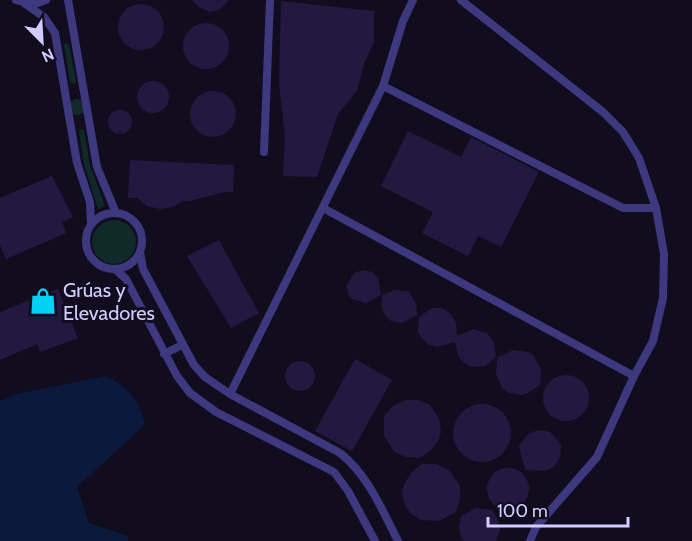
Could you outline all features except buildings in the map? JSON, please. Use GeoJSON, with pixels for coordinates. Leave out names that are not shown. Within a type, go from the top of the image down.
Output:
{"type":"FeatureCollection","features":[{"type":"Feature","properties":{"kind":"street"},"geometry":{"type":"LineString","coordinates":[[18,1],[35,4],[46,0]]}},
{"type":"Feature","properties":{"kind":"street"},"geometry":{"type":"LineString","coordinates":[[68,0],[97,167],[116,213]]}},
{"type":"Feature","properties":{"kind":"street"},"geometry":{"type":"LineString","coordinates":[[264,152],[270,0]]}},
{"type":"Feature","properties":{"kind":"street"},"geometry":{"type":"LineString","coordinates":[[230,394],[383,86],[403,21],[413,0]]}},
{"type":"Feature","properties":{"kind":"street"},"geometry":{"type":"LineString","coordinates":[[461,0],[603,112],[623,132],[639,158],[656,208],[664,255],[663,298],[653,341],[634,376],[597,457],[537,527],[530,541]]}},
{"type":"Feature","properties":{"kind":"street"},"geometry":{"type":"LineString","coordinates":[[18,1],[44,17],[55,33],[78,163],[90,202],[92,223]]}},
{"type":"Feature","properties":{"kind":"street"},"geometry":{"type":"LineString","coordinates":[[383,86],[623,208],[656,208]]}},
{"type":"Feature","properties":{"kind":"street"},"geometry":{"type":"LineString","coordinates":[[323,207],[634,376]]}},
{"type":"Feature","properties":{"kind":"street"},"geometry":{"type":"LineString","coordinates":[[140,252],[130,264],[115,269],[106,268],[98,264],[88,252],[85,237],[92,223],[107,213],[116,213],[133,220],[142,236],[140,252],[143,269],[194,365],[206,378],[230,394],[340,453],[353,464],[366,481],[398,541]]}},
{"type":"Feature","properties":{"kind":"street"},"geometry":{"type":"LineString","coordinates":[[115,269],[126,279],[164,354],[190,393],[207,405],[333,472],[348,491],[375,541]]}},
{"type":"Feature","properties":{"kind":"street"},"geometry":{"type":"LineString","coordinates":[[164,354],[182,345]]}},
{"type":"Feature","properties":{"kind":"green space"},"geometry":{"type":"Polygon","coordinates":[[[66,43],[69,45],[76,81],[74,84],[70,82],[64,45],[66,43]]]}},
{"type":"Feature","properties":{"kind":"green space"},"geometry":{"type":"Polygon","coordinates":[[[77,99],[85,107],[77,115],[69,107],[77,99]]]}},
{"type":"Feature","properties":{"kind":"green space"},"geometry":{"type":"Polygon","coordinates":[[[80,129],[84,130],[90,165],[105,206],[98,209],[84,164],[80,129]]]}},
{"type":"Feature","properties":{"kind":"green space"},"geometry":{"type":"Polygon","coordinates":[[[114,220],[129,227],[136,242],[129,257],[114,264],[99,257],[92,242],[99,227],[114,220]]]}},
{"type":"Feature","properties":{"kind":"water"},"geometry":{"type":"Polygon","coordinates":[[[107,376],[122,386],[137,402],[145,425],[77,487],[89,523],[128,536],[128,541],[0,541],[0,401],[16,394],[107,376]]]}},
{"type":"Feature","properties":{"kind":"place","name":"Grúas y Elevadores"},"geometry":{"type":"Point","coordinates":[43,301]}}]}
